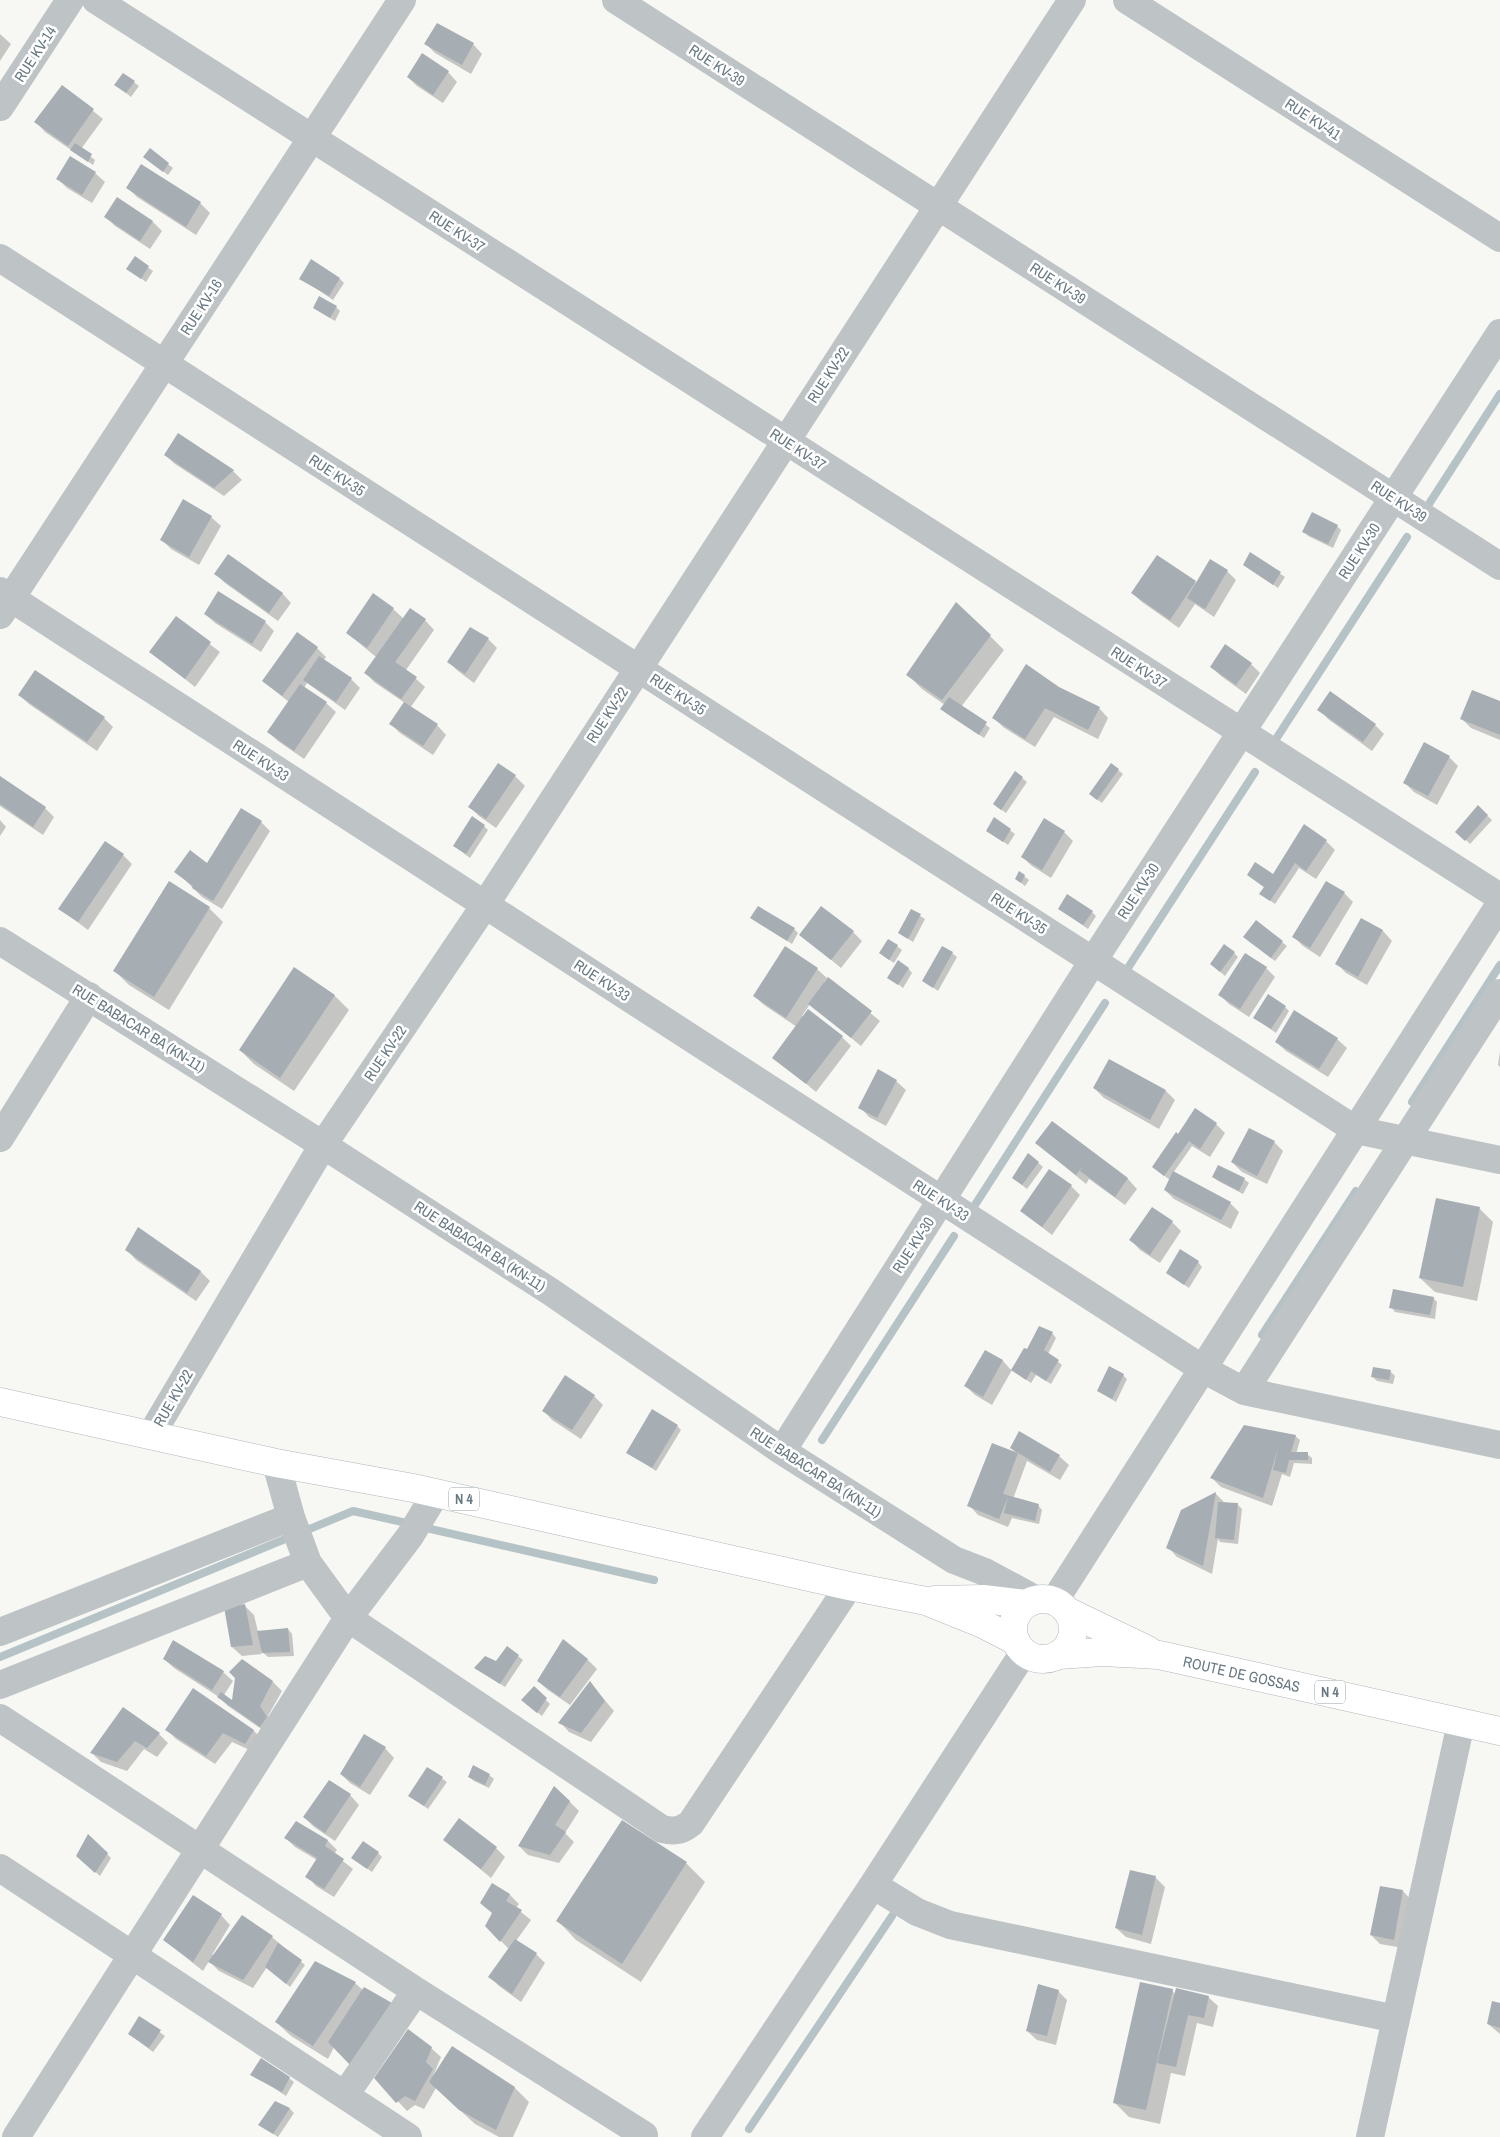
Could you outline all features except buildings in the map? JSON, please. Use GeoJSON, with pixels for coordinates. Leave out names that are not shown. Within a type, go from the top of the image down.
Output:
{"type":"FeatureCollection","features":[{"type":"Feature","properties":{"kind":"main road","name":"N 4"},"geometry":{"type":"LineString","coordinates":[[0,1402],[276,1463],[430,1502],[926,1601],[983,1624],[1040,1659],[1058,1655],[1097,1652],[1159,1655]]}},
{"type":"Feature","properties":{"kind":"main road","name":"N 4"},"geometry":{"type":"LineString","coordinates":[[926,1601],[983,1599],[1045,1604],[1159,1655]]}},
{"type":"Feature","properties":{"kind":"main road"},"geometry":{"type":"LineString","coordinates":[[1020,1646],[1013,1631],[1018,1611],[1045,1604],[1072,1618],[1072,1635],[1065,1650],[1058,1655]]}},
{"type":"Feature","properties":{"kind":"main road","name":"ROUTE DE GOSSAS"},"geometry":{"type":"LineString","coordinates":[[1159,1655],[1500,1731]]}},
{"type":"Feature","properties":{"kind":"street","name":"RUE KV-14"},"geometry":{"type":"LineString","coordinates":[[0,107],[70,0]]}},
{"type":"Feature","properties":{"kind":"street","name":"RUE KV-37"},"geometry":{"type":"LineString","coordinates":[[96,0],[1500,897]]}},
{"type":"Feature","properties":{"kind":"street","name":"RUE KV-16"},"geometry":{"type":"LineString","coordinates":[[4,601],[164,364],[402,0]]}},
{"type":"Feature","properties":{"kind":"street","name":"RUE KV-39"},"geometry":{"type":"LineString","coordinates":[[616,0],[1500,566]]}},
{"type":"Feature","properties":{"kind":"street","name":"RUE KV-22"},"geometry":{"type":"LineString","coordinates":[[151,1435],[323,1144],[485,904],[1072,0]]}},
{"type":"Feature","properties":{"kind":"street","name":"RUE KV-41"},"geometry":{"type":"LineString","coordinates":[[1127,0],[1500,238]]}},
{"type":"Feature","properties":{"kind":"street","name":"RUE KV-35"},"geometry":{"type":"LineString","coordinates":[[0,258],[1356,1130]]}},
{"type":"Feature","properties":{"kind":"street","name":"RUE KV-30"},"geometry":{"type":"LineString","coordinates":[[782,1451],[1093,961],[1500,333]]}},
{"type":"Feature","properties":{"kind":"street","name":"RUE KV-33"},"geometry":{"type":"LineString","coordinates":[[4,601],[485,904],[1203,1369],[1244,1391],[1500,1445]]}},
{"type":"Feature","properties":{"kind":"street"},"geometry":{"type":"LineString","coordinates":[[954,1560],[985,1572],[1045,1604],[1203,1369],[1500,904]]}},
{"type":"Feature","properties":{"kind":"street","name":"RUE BABACAR BA (KN-11)"},"geometry":{"type":"LineString","coordinates":[[0,941],[323,1144],[551,1292],[782,1451],[954,1560]]}},
{"type":"Feature","properties":{"kind":"street"},"geometry":{"type":"LineString","coordinates":[[1244,1391],[1500,994]]}},
{"type":"Feature","properties":{"kind":"street"},"geometry":{"type":"LineString","coordinates":[[0,1138],[89,996]]}},
{"type":"Feature","properties":{"kind":"street"},"geometry":{"type":"LineString","coordinates":[[1356,1130],[1500,1160]]}},
{"type":"Feature","properties":{"kind":"street"},"geometry":{"type":"LineString","coordinates":[[276,1463],[299,1540],[348,1618],[662,1829],[672,1832],[683,1830],[691,1823],[849,1586]]}},
{"type":"Feature","properties":{"kind":"street"},"geometry":{"type":"LineString","coordinates":[[16,2137],[348,1618],[410,1536],[430,1502]]}},
{"type":"Feature","properties":{"kind":"street"},"geometry":{"type":"LineString","coordinates":[[0,1631],[299,1540]]}},
{"type":"Feature","properties":{"kind":"street"},"geometry":{"type":"LineString","coordinates":[[0,1685],[299,1540]]}},
{"type":"Feature","properties":{"kind":"street"},"geometry":{"type":"LineString","coordinates":[[954,1560],[983,1599]]}},
{"type":"Feature","properties":{"kind":"street"},"geometry":{"type":"LineString","coordinates":[[705,2137],[873,1885],[1020,1646]]}},
{"type":"Feature","properties":{"kind":"street"},"geometry":{"type":"LineString","coordinates":[[0,1718],[416,1991],[644,2135]]}},
{"type":"Feature","properties":{"kind":"street"},"geometry":{"type":"LineString","coordinates":[[1370,2137],[1461,1723]]}},
{"type":"Feature","properties":{"kind":"street"},"geometry":{"type":"LineString","coordinates":[[0,1868],[408,2137]]}},
{"type":"Feature","properties":{"kind":"street"},"geometry":{"type":"LineString","coordinates":[[873,1885],[917,1912],[950,1925],[1396,2019]]}},
{"type":"Feature","properties":{"kind":"street"},"geometry":{"type":"LineString","coordinates":[[345,2095],[416,1991]]}},
{"type":"Feature","properties":{"kind":"waterway"},"geometry":{"type":"LineString","coordinates":[[1427,507],[1500,394]]}},
{"type":"Feature","properties":{"kind":"waterway"},"geometry":{"type":"LineString","coordinates":[[1276,739],[1407,537]]}},
{"type":"Feature","properties":{"kind":"waterway"},"geometry":{"type":"LineString","coordinates":[[1124,974],[1255,772]]}},
{"type":"Feature","properties":{"kind":"waterway"},"geometry":{"type":"LineString","coordinates":[[1412,1102],[1500,965]]}},
{"type":"Feature","properties":{"kind":"waterway"},"geometry":{"type":"LineString","coordinates":[[973,1208],[1105,1003]]}},
{"type":"Feature","properties":{"kind":"waterway"},"geometry":{"type":"LineString","coordinates":[[1262,1335],[1356,1191]]}},
{"type":"Feature","properties":{"kind":"waterway"},"geometry":{"type":"LineString","coordinates":[[822,1440],[954,1236]]}},
{"type":"Feature","properties":{"kind":"waterway"},"geometry":{"type":"LineString","coordinates":[[0,1657],[353,1511],[411,1524]]}},
{"type":"Feature","properties":{"kind":"waterway"},"geometry":{"type":"LineString","coordinates":[[422,1527],[654,1580]]}},
{"type":"Feature","properties":{"kind":"waterway"},"geometry":{"type":"LineString","coordinates":[[749,2129],[892,1916]]}}]}
